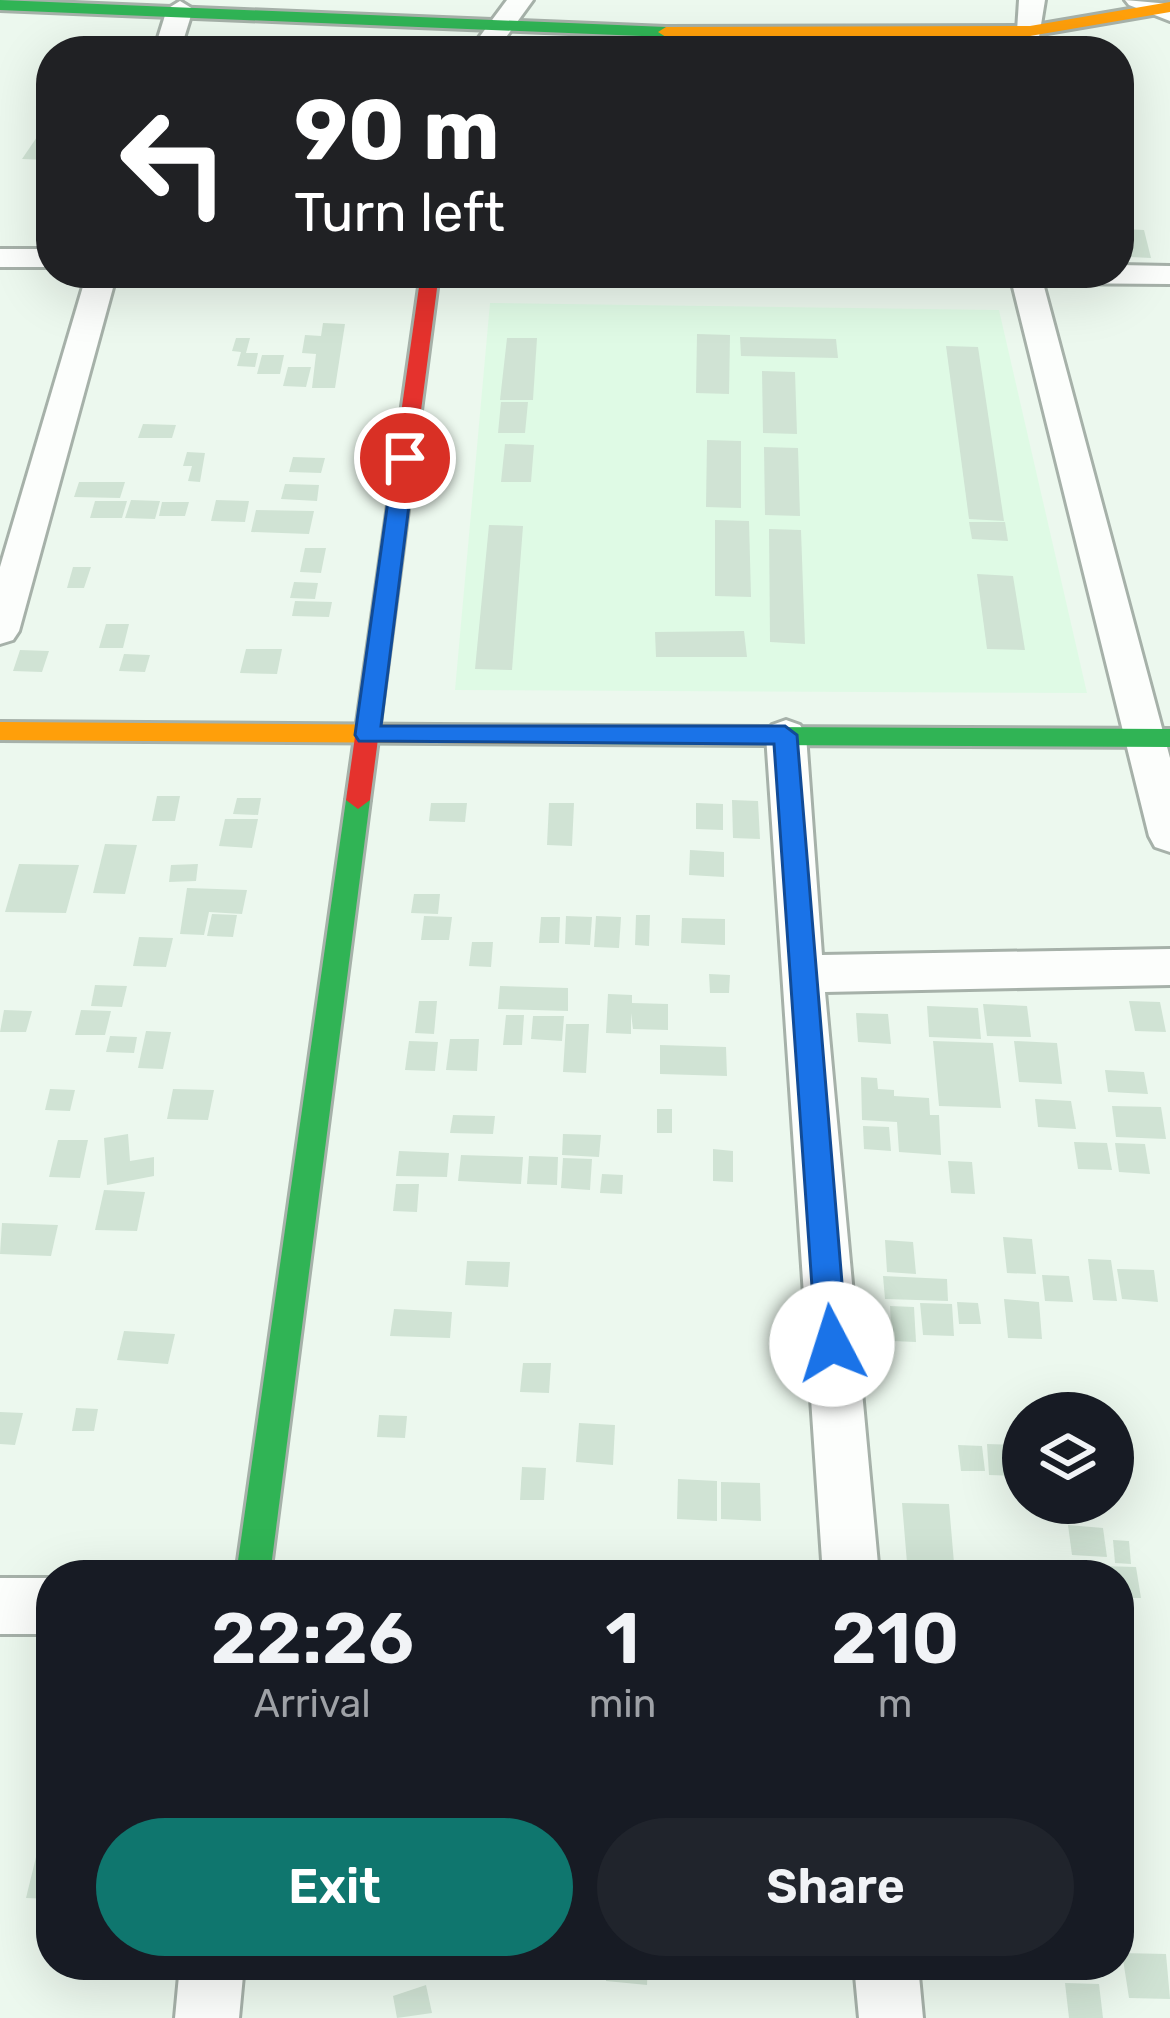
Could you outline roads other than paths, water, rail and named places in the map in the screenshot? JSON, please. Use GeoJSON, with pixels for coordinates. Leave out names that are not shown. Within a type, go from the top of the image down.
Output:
{"type":"FeatureCollection","features":[{"type":"Feature","properties":{"kind":"street"},"geometry":{"type":"LineString","coordinates":[[495,36],[520,0]]}},
{"type":"Feature","properties":{"kind":"street"},"geometry":{"type":"LineString","coordinates":[[1030,32],[1032,0]]}},
{"type":"Feature","properties":{"kind":"street"},"geometry":{"type":"LineString","coordinates":[[0,5],[292,7],[628,36]]}},
{"type":"Feature","properties":{"kind":"street"},"geometry":{"type":"LineString","coordinates":[[1002,36],[1159,7]]}},
{"type":"Feature","properties":{"kind":"street"},"geometry":{"type":"LineString","coordinates":[[172,36],[180,9]]}},
{"type":"Feature","properties":{"kind":"street"},"geometry":{"type":"LineString","coordinates":[[0,258],[36,258]]}},
{"type":"Feature","properties":{"kind":"street"},"geometry":{"type":"LineString","coordinates":[[1134,275],[1170,275]]}},
{"type":"Feature","properties":{"kind":"street"},"geometry":{"type":"LineString","coordinates":[[0,631],[98,288]]}},
{"type":"Feature","properties":{"kind":"street"},"geometry":{"type":"LineString","coordinates":[[255,1560],[428,288]]}},
{"type":"Feature","properties":{"kind":"street"},"geometry":{"type":"LineString","coordinates":[[1029,288],[1156,738],[1170,836]]}},
{"type":"Feature","properties":{"kind":"street"},"geometry":{"type":"LineString","coordinates":[[0,731],[1156,738]]}},
{"type":"Feature","properties":{"kind":"street"},"geometry":{"type":"LineString","coordinates":[[785,735],[850,1560]]}},
{"type":"Feature","properties":{"kind":"street"},"geometry":{"type":"LineString","coordinates":[[801,974],[1170,967]]}},
{"type":"Feature","properties":{"kind":"street"},"geometry":{"type":"LineString","coordinates":[[0,1606],[36,1606]]}},
{"type":"Feature","properties":{"kind":"street"},"geometry":{"type":"LineString","coordinates":[[207,2018],[211,1980]]}},
{"type":"Feature","properties":{"kind":"street"},"geometry":{"type":"LineString","coordinates":[[887,1980],[891,2018]]}}]}
